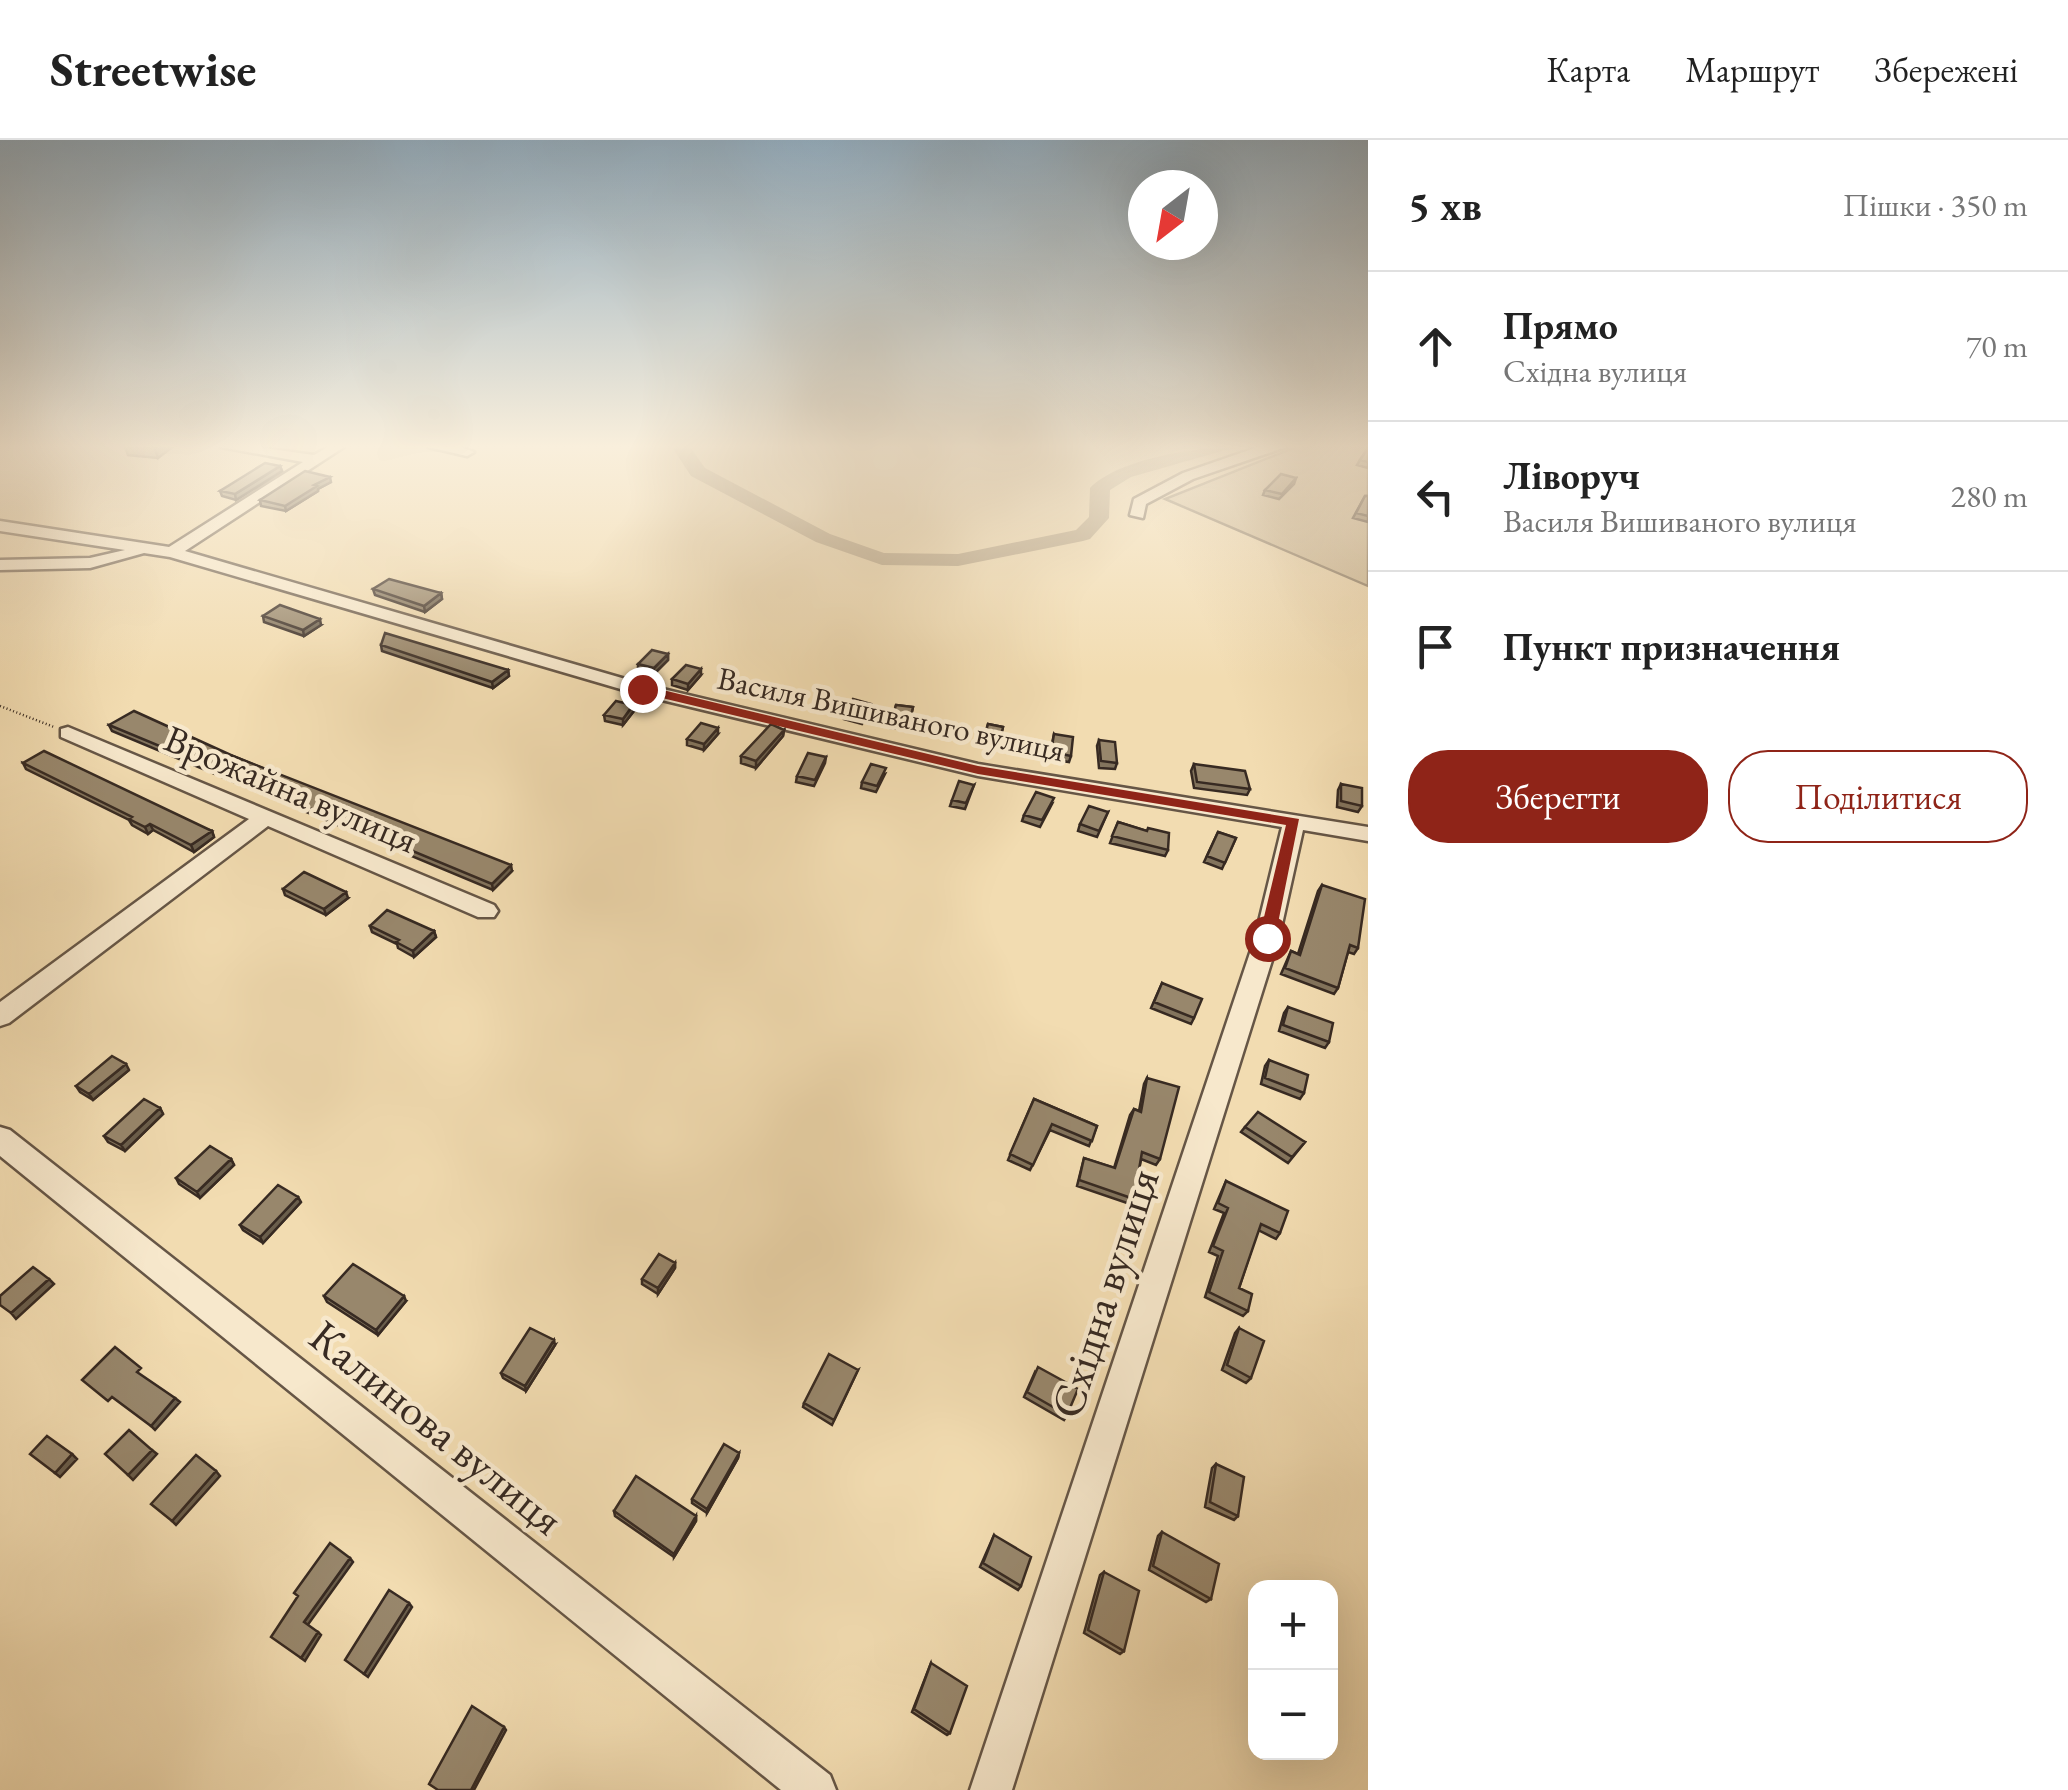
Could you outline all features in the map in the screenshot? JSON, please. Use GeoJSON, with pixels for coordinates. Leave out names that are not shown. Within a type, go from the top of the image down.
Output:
{"type":"FeatureCollection","features":[{"type":"Feature","properties":{"kind":"street"},"geometry":{"type":"LineString","coordinates":[[172,552],[216,524]]}},
{"type":"Feature","properties":{"kind":"street","name":"Василя Вишиваного вулиця"},"geometry":{"type":"LineString","coordinates":[[0,526],[172,552],[679,698],[978,770],[1368,834]]}},
{"type":"Feature","properties":{"kind":"street"},"geometry":{"type":"LineString","coordinates":[[0,566],[23,561],[99,562],[128,556],[143,547]]}},
{"type":"Feature","properties":{"kind":"street","name":"Врожайна вулиця"},"geometry":{"type":"LineString","coordinates":[[68,732],[486,910]]}},
{"type":"Feature","properties":{"kind":"street"},"geometry":{"type":"LineString","coordinates":[[0,1016],[266,817]]}},
{"type":"Feature","properties":{"kind":"street","name":"Східна вулиця"},"geometry":{"type":"LineString","coordinates":[[991,1790],[1267,938],[1294,822]]}},
{"type":"Feature","properties":{"kind":"street","name":"Калинова вулиця"},"geometry":{"type":"LineString","coordinates":[[0,1139],[815,1790]]}},
{"type":"Feature","properties":{"kind":"path"},"geometry":{"type":"LineString","coordinates":[[0,706],[68,732]]}},
{"type":"Feature","properties":{"kind":"shaded area"},"geometry":{"type":"Polygon","coordinates":[[[1223,524],[1368,524],[1368,586],[1223,524]]]}},
{"type":"Feature","properties":{"kind":"building"},"geometry":{"type":"Polygon","coordinates":[[[389,579],[441,593],[424,606],[373,589],[389,579]]]}},
{"type":"Feature","properties":{"kind":"building"},"geometry":{"type":"Polygon","coordinates":[[[280,605],[320,619],[303,630],[263,616],[280,605]]]}},
{"type":"Feature","properties":{"kind":"building"},"geometry":{"type":"Polygon","coordinates":[[[385,633],[508,670],[492,682],[381,645],[385,633]]]}},
{"type":"Feature","properties":{"kind":"building"},"geometry":{"type":"Polygon","coordinates":[[[652,650],[668,654],[654,668],[638,664],[652,650]]]}},
{"type":"Feature","properties":{"kind":"building"},"geometry":{"type":"Polygon","coordinates":[[[686,665],[701,669],[688,684],[672,679],[686,665]]]}},
{"type":"Feature","properties":{"kind":"building"},"geometry":{"type":"Polygon","coordinates":[[[853,699],[871,704],[863,718],[845,713],[853,699]]]}},
{"type":"Feature","properties":{"kind":"building"},"geometry":{"type":"Polygon","coordinates":[[[616,701],[633,705],[623,719],[604,715],[616,701]]]}},
{"type":"Feature","properties":{"kind":"building"},"geometry":{"type":"Polygon","coordinates":[[[896,705],[913,707],[909,724],[891,722],[896,705]]]}},
{"type":"Feature","properties":{"kind":"building"},"geometry":{"type":"Polygon","coordinates":[[[134,711],[233,756],[511,865],[492,884],[109,725],[134,711]]]}},
{"type":"Feature","properties":{"kind":"building"},"geometry":{"type":"Polygon","coordinates":[[[701,723],[718,728],[704,744],[687,739],[701,723]]]}},
{"type":"Feature","properties":{"kind":"building"},"geometry":{"type":"Polygon","coordinates":[[[771,724],[784,730],[756,761],[741,756],[771,724]]]}},
{"type":"Feature","properties":{"kind":"building"},"geometry":{"type":"Polygon","coordinates":[[[988,724],[1003,727],[1000,741],[984,738],[988,724]]]}},
{"type":"Feature","properties":{"kind":"building"},"geometry":{"type":"Polygon","coordinates":[[[1054,734],[1073,737],[1071,756],[1051,752],[1054,734]]]}},
{"type":"Feature","properties":{"kind":"building"},"geometry":{"type":"Polygon","coordinates":[[[1099,740],[1115,742],[1117,763],[1101,761],[1099,740]]]}},
{"type":"Feature","properties":{"kind":"building"},"geometry":{"type":"Polygon","coordinates":[[[44,751],[212,831],[191,845],[150,824],[145,827],[23,763],[44,751]]]}},
{"type":"Feature","properties":{"kind":"building"},"geometry":{"type":"Polygon","coordinates":[[[808,753],[826,757],[815,780],[797,776],[808,753]]]}},
{"type":"Feature","properties":{"kind":"building"},"geometry":{"type":"Polygon","coordinates":[[[871,764],[886,768],[877,786],[862,782],[871,764]]]}},
{"type":"Feature","properties":{"kind":"building"},"geometry":{"type":"Polygon","coordinates":[[[1194,764],[1245,771],[1250,789],[1197,782],[1194,764]]]}},
{"type":"Feature","properties":{"kind":"building"},"geometry":{"type":"Polygon","coordinates":[[[959,781],[974,785],[966,803],[952,800],[959,781]]]}},
{"type":"Feature","properties":{"kind":"building"},"geometry":{"type":"Polygon","coordinates":[[[1341,784],[1362,788],[1362,806],[1341,801],[1341,784]]]}},
{"type":"Feature","properties":{"kind":"building"},"geometry":{"type":"Polygon","coordinates":[[[1036,792],[1054,798],[1042,820],[1024,815],[1036,792]]]}},
{"type":"Feature","properties":{"kind":"building"},"geometry":{"type":"Polygon","coordinates":[[[1089,806],[1108,812],[1099,831],[1080,824],[1089,806]]]}},
{"type":"Feature","properties":{"kind":"building"},"geometry":{"type":"Polygon","coordinates":[[[1118,822],[1169,833],[1168,850],[1112,836],[1118,822]]]}},
{"type":"Feature","properties":{"kind":"building"},"geometry":{"type":"Polygon","coordinates":[[[1218,832],[1236,838],[1225,863],[1207,856],[1218,832]]]}},
{"type":"Feature","properties":{"kind":"building"},"geometry":{"type":"Polygon","coordinates":[[[304,872],[346,892],[324,909],[283,889],[304,872]]]}},
{"type":"Feature","properties":{"kind":"building"},"geometry":{"type":"Polygon","coordinates":[[[1322,885],[1365,899],[1358,948],[1350,945],[1338,988],[1285,968],[1291,951],[1300,955],[1322,885]]]}},
{"type":"Feature","properties":{"kind":"building"},"geometry":{"type":"Polygon","coordinates":[[[387,910],[434,931],[413,951],[370,926],[387,910]]]}},
{"type":"Feature","properties":{"kind":"building"},"geometry":{"type":"Polygon","coordinates":[[[1162,983],[1202,999],[1194,1018],[1154,1002],[1162,983]]]}},
{"type":"Feature","properties":{"kind":"building"},"geometry":{"type":"Polygon","coordinates":[[[1288,1007],[1333,1023],[1329,1042],[1283,1025],[1288,1007]]]}},
{"type":"Feature","properties":{"kind":"building"},"geometry":{"type":"Polygon","coordinates":[[[112,1056],[126,1064],[89,1094],[76,1086],[112,1056]]]}},
{"type":"Feature","properties":{"kind":"building"},"geometry":{"type":"Polygon","coordinates":[[[1269,1060],[1308,1075],[1304,1093],[1265,1078],[1269,1060]]]}},
{"type":"Feature","properties":{"kind":"building"},"geometry":{"type":"Polygon","coordinates":[[[1147,1078],[1179,1087],[1160,1159],[1142,1152],[1134,1199],[1079,1180],[1084,1158],[1115,1168],[1134,1109],[1141,1112],[1147,1078]]]}},
{"type":"Feature","properties":{"kind":"building"},"geometry":{"type":"Polygon","coordinates":[[[144,1099],[160,1108],[121,1145],[104,1136],[144,1099]]]}},
{"type":"Feature","properties":{"kind":"building"},"geometry":{"type":"Polygon","coordinates":[[[1034,1099],[1097,1126],[1092,1141],[1052,1124],[1033,1165],[1010,1154],[1034,1099]]]}},
{"type":"Feature","properties":{"kind":"building"},"geometry":{"type":"Polygon","coordinates":[[[1258,1112],[1305,1142],[1292,1157],[1245,1127],[1258,1112]]]}},
{"type":"Feature","properties":{"kind":"building"},"geometry":{"type":"Polygon","coordinates":[[[210,1146],[231,1159],[197,1192],[176,1178],[210,1146]]]}},
{"type":"Feature","properties":{"kind":"building"},"geometry":{"type":"Polygon","coordinates":[[[1226,1181],[1288,1211],[1280,1233],[1261,1224],[1239,1288],[1252,1294],[1248,1311],[1209,1292],[1223,1251],[1213,1246],[1228,1208],[1218,1203],[1226,1181]]]}},
{"type":"Feature","properties":{"kind":"building"},"geometry":{"type":"Polygon","coordinates":[[[278,1185],[298,1197],[260,1237],[240,1225],[278,1185]]]}},
{"type":"Feature","properties":{"kind":"building"},"geometry":{"type":"Polygon","coordinates":[[[659,1254],[675,1263],[658,1288],[642,1279],[659,1254]]]}},
{"type":"Feature","properties":{"kind":"building"},"geometry":{"type":"Polygon","coordinates":[[[353,1264],[404,1296],[376,1330],[324,1296],[353,1264]]]}},
{"type":"Feature","properties":{"kind":"building"},"geometry":{"type":"Polygon","coordinates":[[[33,1267],[49,1279],[11,1313],[0,1305],[0,1296],[33,1267]]]}},
{"type":"Feature","properties":{"kind":"building"},"geometry":{"type":"Polygon","coordinates":[[[530,1328],[554,1340],[525,1386],[501,1373],[530,1328]]]}},
{"type":"Feature","properties":{"kind":"building"},"geometry":{"type":"Polygon","coordinates":[[[1239,1328],[1264,1341],[1251,1378],[1227,1365],[1239,1328]]]}},
{"type":"Feature","properties":{"kind":"building"},"geometry":{"type":"Polygon","coordinates":[[[115,1347],[141,1368],[137,1372],[175,1398],[151,1426],[112,1397],[108,1401],[82,1380],[115,1347]]]}},
{"type":"Feature","properties":{"kind":"building"},"geometry":{"type":"Polygon","coordinates":[[[829,1354],[858,1370],[834,1420],[804,1403],[829,1354]]]}},
{"type":"Feature","properties":{"kind":"building"},"geometry":{"type":"Polygon","coordinates":[[[1038,1367],[1078,1389],[1067,1415],[1027,1392],[1038,1367]]]}},
{"type":"Feature","properties":{"kind":"building"},"geometry":{"type":"Polygon","coordinates":[[[129,1430],[152,1450],[128,1475],[105,1454],[129,1430]]]}},
{"type":"Feature","properties":{"kind":"building"},"geometry":{"type":"Polygon","coordinates":[[[47,1436],[72,1454],[55,1473],[30,1454],[47,1436]]]}},
{"type":"Feature","properties":{"kind":"building"},"geometry":{"type":"Polygon","coordinates":[[[724,1444],[739,1453],[707,1509],[692,1499],[724,1444]]]}},
{"type":"Feature","properties":{"kind":"building"},"geometry":{"type":"Polygon","coordinates":[[[196,1455],[216,1471],[172,1521],[151,1504],[196,1455]]]}},
{"type":"Feature","properties":{"kind":"building"},"geometry":{"type":"Polygon","coordinates":[[[1216,1464],[1244,1477],[1238,1516],[1210,1502],[1216,1464]]]}},
{"type":"Feature","properties":{"kind":"building"},"geometry":{"type":"Polygon","coordinates":[[[636,1476],[696,1516],[674,1554],[614,1511],[636,1476]]]}},
{"type":"Feature","properties":{"kind":"building"},"geometry":{"type":"Polygon","coordinates":[[[1162,1532],[1219,1564],[1211,1599],[1153,1566],[1162,1532]]]}},
{"type":"Feature","properties":{"kind":"building"},"geometry":{"type":"Polygon","coordinates":[[[994,1535],[1031,1557],[1021,1586],[983,1563],[994,1535]]]}},
{"type":"Feature","properties":{"kind":"building"},"geometry":{"type":"Polygon","coordinates":[[[330,1543],[350,1558],[304,1622],[318,1632],[301,1658],[271,1637],[298,1596],[294,1593],[330,1543]]]}},
{"type":"Feature","properties":{"kind":"building"},"geometry":{"type":"Polygon","coordinates":[[[1104,1572],[1139,1591],[1124,1651],[1088,1630],[1104,1572]]]}},
{"type":"Feature","properties":{"kind":"building"},"geometry":{"type":"Polygon","coordinates":[[[389,1590],[409,1603],[364,1674],[345,1660],[389,1590]]]}},
{"type":"Feature","properties":{"kind":"building"},"geometry":{"type":"Polygon","coordinates":[[[931,1663],[967,1686],[950,1733],[914,1709],[931,1663]]]}},
{"type":"Feature","properties":{"kind":"building"},"geometry":{"type":"Polygon","coordinates":[[[472,1706],[504,1727],[471,1790],[438,1790],[429,1784],[472,1706]]]}},
{"type":"Feature","properties":{"kind":"waterway"},"geometry":{"type":"LineString","coordinates":[[796,524],[882,559],[958,560],[1083,535],[1093,524]]}},
{"type":"Feature","properties":{"kind":"route"},"geometry":{"type":"LineString","coordinates":[[642,689],[978,770],[1294,822],[1267,938]]}}]}
